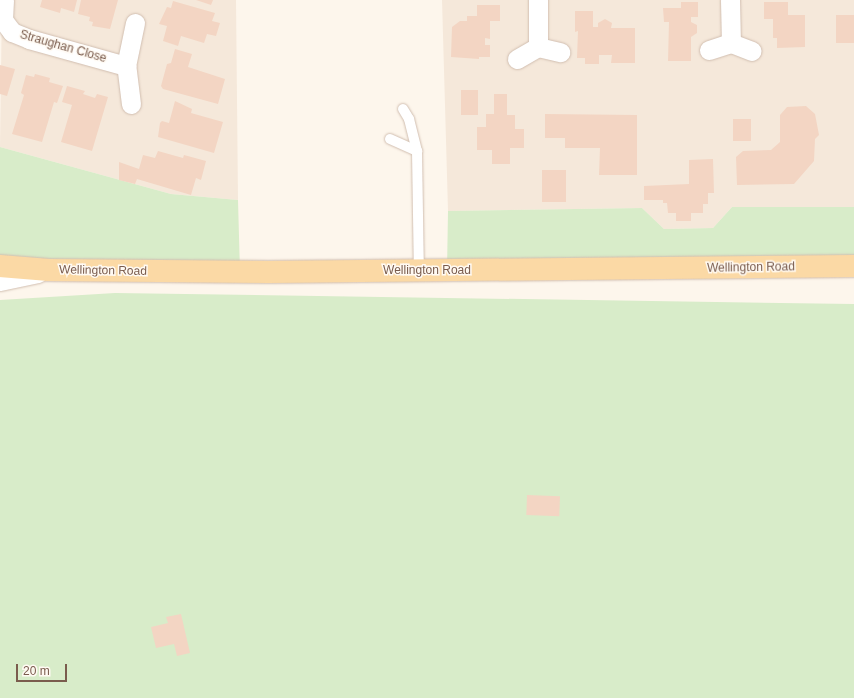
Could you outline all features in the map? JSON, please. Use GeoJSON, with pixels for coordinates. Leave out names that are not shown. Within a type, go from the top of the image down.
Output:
{"type":"FeatureCollection","features":[{"type":"Feature","properties":{"kind":"main road","name":"Wellington Road"},"geometry":{"type":"LineString","coordinates":[[0,266],[49,270],[419,272],[854,266]]}},
{"type":"Feature","properties":{"kind":"street","name":"Straughan Close"},"geometry":{"type":"LineString","coordinates":[[4,0],[3,20],[12,32],[29,39],[126,66]]}},
{"type":"Feature","properties":{"kind":"street"},"geometry":{"type":"LineString","coordinates":[[538,0],[538,47]]}},
{"type":"Feature","properties":{"kind":"street"},"geometry":{"type":"LineString","coordinates":[[730,0],[731,43]]}},
{"type":"Feature","properties":{"kind":"street"},"geometry":{"type":"LineString","coordinates":[[131,104],[126,66],[135,23]]}},
{"type":"Feature","properties":{"kind":"street"},"geometry":{"type":"LineString","coordinates":[[709,50],[731,43],[752,51]]}},
{"type":"Feature","properties":{"kind":"street"},"geometry":{"type":"LineString","coordinates":[[517,59],[538,47],[560,52]]}},
{"type":"Feature","properties":{"kind":"street"},"geometry":{"type":"LineString","coordinates":[[0,281],[49,270]]}},
{"type":"Feature","properties":{"kind":"lane"},"geometry":{"type":"LineString","coordinates":[[403,109],[409,119],[417,151],[419,272]]}},
{"type":"Feature","properties":{"kind":"lane"},"geometry":{"type":"LineString","coordinates":[[390,139],[417,151]]}},
{"type":"Feature","properties":{"kind":"shaded area"},"geometry":{"type":"Polygon","coordinates":[[[2,0],[236,0],[238,200],[171,194],[0,147],[2,0]]]}},
{"type":"Feature","properties":{"kind":"shaded area"},"geometry":{"type":"Polygon","coordinates":[[[442,0],[854,0],[854,207],[732,207],[713,228],[664,229],[642,208],[448,211],[442,0]]]}},
{"type":"Feature","properties":{"kind":"green space"},"geometry":{"type":"Polygon","coordinates":[[[0,147],[171,194],[238,200],[240,272],[0,266],[0,147]]]}},
{"type":"Feature","properties":{"kind":"green space"},"geometry":{"type":"Polygon","coordinates":[[[732,207],[854,207],[854,266],[447,270],[448,211],[642,208],[664,229],[713,228],[732,207]]]}},
{"type":"Feature","properties":{"kind":"green space"},"geometry":{"type":"Polygon","coordinates":[[[115,293],[854,304],[854,698],[0,698],[0,300],[115,293]]]}},
{"type":"Feature","properties":{"kind":"building"},"geometry":{"type":"Polygon","coordinates":[[[42,0],[77,0],[74,12],[61,8],[60,13],[40,7],[42,0]]]}},
{"type":"Feature","properties":{"kind":"building"},"geometry":{"type":"Polygon","coordinates":[[[81,0],[118,0],[110,29],[92,26],[93,22],[89,21],[90,17],[78,14],[81,0]]]}},
{"type":"Feature","properties":{"kind":"building"},"geometry":{"type":"Polygon","coordinates":[[[196,0],[213,0],[211,5],[196,0]]]}},
{"type":"Feature","properties":{"kind":"building"},"geometry":{"type":"Polygon","coordinates":[[[173,1],[215,13],[212,21],[220,23],[216,36],[207,34],[204,43],[181,36],[178,46],[163,41],[167,26],[159,24],[167,7],[171,8],[173,1]]]}},
{"type":"Feature","properties":{"kind":"building"},"geometry":{"type":"Polygon","coordinates":[[[681,2],[698,2],[698,17],[691,17],[691,22],[697,25],[697,33],[691,37],[691,61],[668,61],[669,22],[664,22],[663,8],[681,8],[681,2]]]}},
{"type":"Feature","properties":{"kind":"building"},"geometry":{"type":"Polygon","coordinates":[[[764,2],[788,2],[788,15],[805,15],[805,47],[777,48],[777,38],[773,38],[773,19],[764,19],[764,2]]]}},
{"type":"Feature","properties":{"kind":"building"},"geometry":{"type":"Polygon","coordinates":[[[477,5],[500,5],[500,21],[490,21],[490,39],[485,38],[485,45],[490,45],[490,57],[479,57],[479,59],[451,57],[452,27],[460,21],[467,21],[467,16],[477,16],[477,5]]]}},
{"type":"Feature","properties":{"kind":"building"},"geometry":{"type":"Polygon","coordinates":[[[575,11],[593,11],[593,27],[598,27],[598,23],[605,19],[612,23],[611,28],[635,28],[635,63],[611,63],[612,55],[599,55],[599,64],[585,64],[585,58],[577,58],[578,31],[575,32],[575,11]]]}},
{"type":"Feature","properties":{"kind":"building"},"geometry":{"type":"Polygon","coordinates":[[[836,15],[854,15],[854,43],[836,43],[836,15]]]}},
{"type":"Feature","properties":{"kind":"building"},"geometry":{"type":"Polygon","coordinates":[[[175,49],[192,54],[188,67],[225,79],[218,104],[163,89],[161,86],[167,64],[171,63],[175,49]]]}},
{"type":"Feature","properties":{"kind":"building"},"geometry":{"type":"Polygon","coordinates":[[[0,65],[15,69],[7,96],[0,94],[0,65]]]}},
{"type":"Feature","properties":{"kind":"building"},"geometry":{"type":"Polygon","coordinates":[[[35,74],[50,78],[49,82],[63,86],[57,103],[54,102],[42,142],[12,134],[24,95],[21,93],[26,75],[34,77],[35,74]]]}},
{"type":"Feature","properties":{"kind":"building"},"geometry":{"type":"Polygon","coordinates":[[[67,86],[85,91],[83,94],[95,98],[97,94],[108,97],[92,151],[61,142],[72,105],[62,102],[67,86]]]}},
{"type":"Feature","properties":{"kind":"building"},"geometry":{"type":"Polygon","coordinates":[[[461,90],[478,90],[478,115],[461,115],[461,90]]]}},
{"type":"Feature","properties":{"kind":"building"},"geometry":{"type":"Polygon","coordinates":[[[494,94],[507,94],[507,115],[515,115],[515,129],[524,129],[524,148],[510,148],[510,164],[492,164],[492,150],[477,150],[477,127],[486,127],[486,114],[494,114],[494,94]]]}},
{"type":"Feature","properties":{"kind":"building"},"geometry":{"type":"Polygon","coordinates":[[[175,101],[192,109],[191,113],[223,122],[214,153],[158,137],[160,123],[162,121],[169,123],[175,101]]]}},
{"type":"Feature","properties":{"kind":"building"},"geometry":{"type":"Polygon","coordinates":[[[806,106],[815,114],[819,135],[815,139],[814,161],[794,184],[737,185],[736,157],[743,151],[771,150],[780,142],[780,115],[787,107],[806,106]]]}},
{"type":"Feature","properties":{"kind":"building"},"geometry":{"type":"Polygon","coordinates":[[[545,114],[637,115],[637,175],[599,175],[600,148],[565,148],[565,138],[545,138],[545,114]]]}},
{"type":"Feature","properties":{"kind":"building"},"geometry":{"type":"Polygon","coordinates":[[[733,119],[751,119],[751,141],[733,141],[733,119]]]}},
{"type":"Feature","properties":{"kind":"building"},"geometry":{"type":"Polygon","coordinates":[[[158,151],[183,158],[184,155],[206,161],[201,180],[196,178],[191,195],[137,179],[135,184],[119,180],[119,162],[139,169],[143,155],[155,158],[158,151]]]}},
{"type":"Feature","properties":{"kind":"building"},"geometry":{"type":"Polygon","coordinates":[[[713,159],[714,193],[708,193],[708,204],[703,204],[703,213],[691,213],[691,221],[676,221],[676,213],[668,213],[667,203],[663,203],[663,200],[644,200],[644,186],[689,184],[689,160],[713,159]]]}},
{"type":"Feature","properties":{"kind":"building"},"geometry":{"type":"Polygon","coordinates":[[[542,170],[566,170],[566,202],[542,202],[542,170]]]}},
{"type":"Feature","properties":{"kind":"building"},"geometry":{"type":"Polygon","coordinates":[[[527,495],[560,496],[559,516],[526,515],[527,495]]]}},
{"type":"Feature","properties":{"kind":"building"},"geometry":{"type":"Polygon","coordinates":[[[181,614],[190,653],[177,656],[174,644],[156,648],[151,627],[168,623],[166,617],[181,614]]]}}]}
